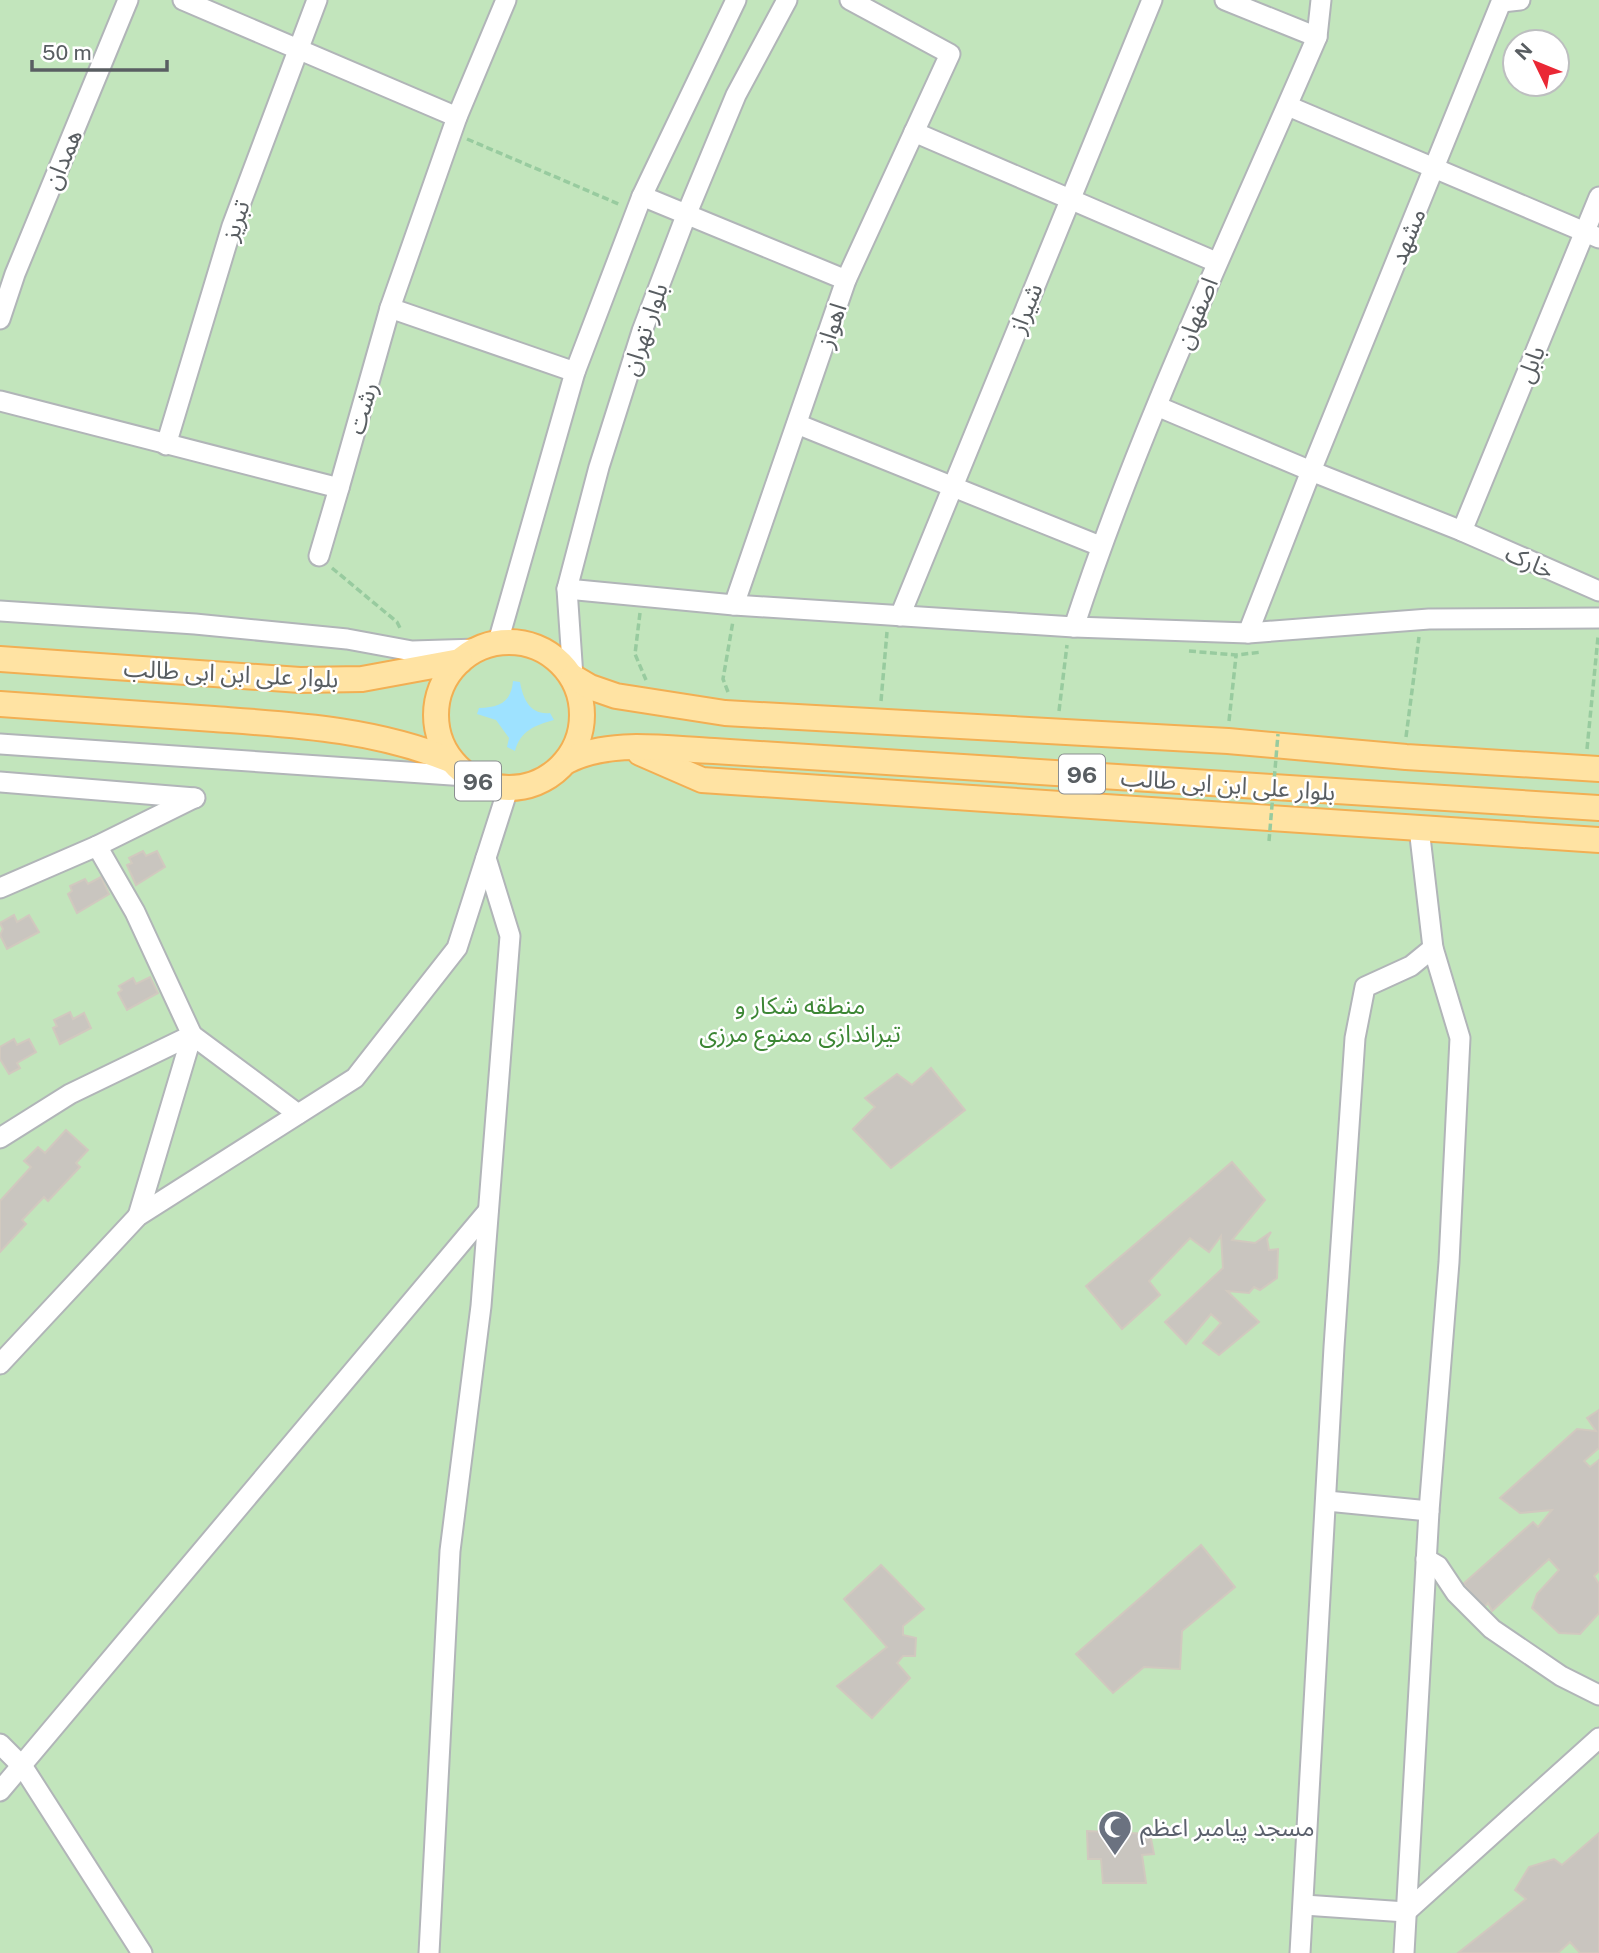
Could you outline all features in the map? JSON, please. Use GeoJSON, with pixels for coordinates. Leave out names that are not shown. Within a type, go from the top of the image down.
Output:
{"type":"FeatureCollection","features":[{"type":"Feature","properties":{"kind":"main road","name":"96"},"geometry":{"type":"LineString","coordinates":[[520,642],[541,648],[559,660],[573,677],[581,698],[583,720],[578,742],[567,761],[551,776],[530,786],[508,789],[486,786],[458,768],[440,741],[436,709],[446,678],[479,651],[520,642]]}},
{"type":"Feature","properties":{"kind":"main road","name":"بلوار علی ابن ابی طالب"},"geometry":{"type":"LineString","coordinates":[[0,659],[300,680],[362,679],[418,671],[479,651]]}},
{"type":"Feature","properties":{"kind":"main road","name":"بلوار علی ابن ابی طالب"},"geometry":{"type":"LineString","coordinates":[[573,677],[616,696],[661,706],[735,714],[879,720],[1057,734],[1228,741],[1406,757],[1592,768]]}},
{"type":"Feature","properties":{"kind":"main road","name":"بلوار علی ابن ابی طالب"},"geometry":{"type":"LineString","coordinates":[[0,704],[312,726],[371,734],[418,747],[458,768]]}},
{"type":"Feature","properties":{"kind":"main road","name":"بلوار علی ابن ابی طالب"},"geometry":{"type":"LineString","coordinates":[[567,761],[587,751],[626,748],[1599,808]]}},
{"type":"Feature","properties":{"kind":"main road"},"geometry":{"type":"LineString","coordinates":[[626,748],[702,780],[1599,840]]}},
{"type":"Feature","properties":{"kind":"street","name":"همدان"},"geometry":{"type":"LineString","coordinates":[[0,319],[15,274],[128,0]]}},
{"type":"Feature","properties":{"kind":"street"},"geometry":{"type":"LineString","coordinates":[[183,0],[297,49],[455,125]]}},
{"type":"Feature","properties":{"kind":"street","name":"تبریز"},"geometry":{"type":"LineString","coordinates":[[166,445],[232,226],[317,0]]}},
{"type":"Feature","properties":{"kind":"street","name":"رشت"},"geometry":{"type":"LineString","coordinates":[[319,556],[390,308],[455,125],[506,0]]}},
{"type":"Feature","properties":{"kind":"street","name":"بلوار تهران"},"geometry":{"type":"LineString","coordinates":[[479,651],[575,372],[639,204],[736,0]]}},
{"type":"Feature","properties":{"kind":"street","name":"بلوار تهران"},"geometry":{"type":"LineString","coordinates":[[573,677],[567,589],[599,467],[642,331],[687,213],[736,95],[787,0]]}},
{"type":"Feature","properties":{"kind":"street","name":"اهواز"},"geometry":{"type":"LineString","coordinates":[[734,612],[846,280],[950,54],[850,0]]}},
{"type":"Feature","properties":{"kind":"street","name":"شیراز"},"geometry":{"type":"LineString","coordinates":[[900,616],[1152,0]]}},
{"type":"Feature","properties":{"kind":"street"},"geometry":{"type":"LineString","coordinates":[[1225,0],[1317,37]]}},
{"type":"Feature","properties":{"kind":"street","name":"اصفهان"},"geometry":{"type":"LineString","coordinates":[[1070,635],[1100,546],[1216,262],[1317,37],[1321,0]]}},
{"type":"Feature","properties":{"kind":"street","name":"مشهد"},"geometry":{"type":"LineString","coordinates":[[1248,633],[1434,168],[1508,1]]}},
{"type":"Feature","properties":{"kind":"street"},"geometry":{"type":"LineString","coordinates":[[1288,106],[1592,235]]}},
{"type":"Feature","properties":{"kind":"street"},"geometry":{"type":"LineString","coordinates":[[914,132],[1216,262]]}},
{"type":"Feature","properties":{"kind":"street","name":"بابل"},"geometry":{"type":"LineString","coordinates":[[1462,531],[1592,235],[1599,197]]}},
{"type":"Feature","properties":{"kind":"street"},"geometry":{"type":"LineString","coordinates":[[639,204],[687,213],[846,280]]}},
{"type":"Feature","properties":{"kind":"street"},"geometry":{"type":"LineString","coordinates":[[390,308],[575,372]]}},
{"type":"Feature","properties":{"kind":"street"},"geometry":{"type":"LineString","coordinates":[[0,401],[339,488]]}},
{"type":"Feature","properties":{"kind":"street"},"geometry":{"type":"LineString","coordinates":[[1158,407],[1311,471]]}},
{"type":"Feature","properties":{"kind":"street"},"geometry":{"type":"LineString","coordinates":[[797,424],[1100,546]]}},
{"type":"Feature","properties":{"kind":"street","name":"خارک"},"geometry":{"type":"LineString","coordinates":[[1311,471],[1462,531],[1599,591]]}},
{"type":"Feature","properties":{"kind":"street"},"geometry":{"type":"LineString","coordinates":[[567,589],[734,612],[900,616],[1070,635],[1248,633],[1429,619],[1598,627]]}},
{"type":"Feature","properties":{"kind":"street"},"geometry":{"type":"LineString","coordinates":[[0,611],[195,624],[347,639],[412,651],[479,651]]}},
{"type":"Feature","properties":{"kind":"street"},"geometry":{"type":"LineString","coordinates":[[0,744],[458,768]]}},
{"type":"Feature","properties":{"kind":"street"},"geometry":{"type":"LineString","coordinates":[[0,782],[195,798],[97,846],[0,888]]}},
{"type":"Feature","properties":{"kind":"street"},"geometry":{"type":"LineString","coordinates":[[0,1364],[138,1216],[355,1078],[457,948],[508,789]]}},
{"type":"Feature","properties":{"kind":"street"},"geometry":{"type":"LineString","coordinates":[[1404,1953],[1429,1511],[1450,1262],[1460,1038],[1433,948],[1419,828]]}},
{"type":"Feature","properties":{"kind":"street"},"geometry":{"type":"LineString","coordinates":[[97,846],[135,912],[192,1035],[298,1114]]}},
{"type":"Feature","properties":{"kind":"street"},"geometry":{"type":"LineString","coordinates":[[429,1953],[450,1551],[481,1306],[510,936],[486,858]]}},
{"type":"Feature","properties":{"kind":"street"},"geometry":{"type":"LineString","coordinates":[[1300,1953],[1334,1348],[1357,1026],[1365,987],[1411,966],[1433,948]]}},
{"type":"Feature","properties":{"kind":"street"},"geometry":{"type":"LineString","coordinates":[[0,1138],[70,1094],[192,1035]]}},
{"type":"Feature","properties":{"kind":"street"},"geometry":{"type":"LineString","coordinates":[[138,1216],[192,1035]]}},
{"type":"Feature","properties":{"kind":"street"},"geometry":{"type":"LineString","coordinates":[[0,1791],[23,1767],[488,1210]]}},
{"type":"Feature","properties":{"kind":"street"},"geometry":{"type":"LineString","coordinates":[[1327,1501],[1429,1511]]}},
{"type":"Feature","properties":{"kind":"street"},"geometry":{"type":"LineString","coordinates":[[1426,1559],[1437,1566],[1456,1593],[1492,1629],[1561,1676],[1599,1695]]}},
{"type":"Feature","properties":{"kind":"street"},"geometry":{"type":"LineString","coordinates":[[1304,1905],[1406,1912],[1599,1738]]}},
{"type":"Feature","properties":{"kind":"street"},"geometry":{"type":"LineString","coordinates":[[0,1744],[23,1767],[138,1951]]}},
{"type":"Feature","properties":{"kind":"path"},"geometry":{"type":"LineString","coordinates":[[455,125],[639,204]]}},
{"type":"Feature","properties":{"kind":"path"},"geometry":{"type":"LineString","coordinates":[[319,556],[397,622],[412,651]]}},
{"type":"Feature","properties":{"kind":"path"},"geometry":{"type":"LineString","coordinates":[[734,612],[723,679],[735,714]]}},
{"type":"Feature","properties":{"kind":"path"},"geometry":{"type":"LineString","coordinates":[[1592,768],[1598,627]]}},
{"type":"Feature","properties":{"kind":"path"},"geometry":{"type":"LineString","coordinates":[[879,720],[887,632]]}},
{"type":"Feature","properties":{"kind":"path"},"geometry":{"type":"LineString","coordinates":[[1057,734],[1070,635]]}},
{"type":"Feature","properties":{"kind":"path"},"geometry":{"type":"LineString","coordinates":[[1406,757],[1405,740],[1419,636]]}},
{"type":"Feature","properties":{"kind":"path"},"geometry":{"type":"LineString","coordinates":[[1228,741],[1236,655]]}},
{"type":"Feature","properties":{"kind":"path"},"geometry":{"type":"LineString","coordinates":[[1269,841],[1278,734]]}},
{"type":"Feature","properties":{"kind":"green space","name":"منطقه شکار و تیراندازی ممنوع مرزی"},"geometry":{"type":"Polygon","coordinates":[[[0,0],[1599,0],[1599,1953],[0,1953],[0,0]]]}},
{"type":"Feature","properties":{"kind":"water"},"geometry":{"type":"Polygon","coordinates":[[[513,681],[520,682],[523,694],[533,709],[550,713],[554,720],[529,730],[517,744],[515,751],[507,747],[509,738],[496,720],[477,714],[479,708],[498,705],[507,699],[513,681]]]}},
{"type":"Feature","properties":{"kind":"building"},"geometry":{"type":"Polygon","coordinates":[[[143,851],[146,856],[157,851],[165,867],[136,885],[127,865],[132,863],[129,858],[143,851]]]}},
{"type":"Feature","properties":{"kind":"building"},"geometry":{"type":"Polygon","coordinates":[[[101,877],[109,894],[77,913],[68,894],[72,891],[70,886],[85,879],[88,884],[101,877]]]}},
{"type":"Feature","properties":{"kind":"building"},"geometry":{"type":"Polygon","coordinates":[[[14,915],[17,922],[29,915],[39,932],[7,949],[0,935],[3,929],[0,923],[14,915]]]}},
{"type":"Feature","properties":{"kind":"building"},"geometry":{"type":"Polygon","coordinates":[[[150,977],[158,993],[127,1010],[118,993],[122,990],[119,986],[133,978],[136,984],[150,977]]]}},
{"type":"Feature","properties":{"kind":"building"},"geometry":{"type":"Polygon","coordinates":[[[70,1012],[73,1019],[84,1013],[91,1028],[60,1044],[53,1028],[57,1026],[54,1020],[70,1012]]]}},
{"type":"Feature","properties":{"kind":"building"},"geometry":{"type":"Polygon","coordinates":[[[14,1039],[17,1045],[29,1039],[36,1052],[17,1063],[20,1068],[9,1074],[0,1059],[0,1047],[14,1039]]]}},
{"type":"Feature","properties":{"kind":"building"},"geometry":{"type":"Polygon","coordinates":[[[931,1068],[965,1110],[891,1168],[853,1129],[875,1107],[865,1098],[897,1074],[912,1085],[931,1068]]]}},
{"type":"Feature","properties":{"kind":"building"},"geometry":{"type":"Polygon","coordinates":[[[66,1130],[88,1150],[76,1163],[80,1167],[48,1201],[44,1197],[22,1220],[26,1224],[0,1252],[0,1201],[31,1167],[24,1161],[38,1147],[45,1153],[66,1130]]]}},
{"type":"Feature","properties":{"kind":"building"},"geometry":{"type":"Polygon","coordinates":[[[1232,1162],[1265,1200],[1232,1240],[1255,1243],[1271,1232],[1267,1239],[1269,1250],[1278,1249],[1277,1278],[1260,1290],[1254,1287],[1249,1293],[1227,1291],[1259,1322],[1219,1355],[1203,1343],[1221,1323],[1211,1314],[1186,1344],[1165,1322],[1223,1268],[1221,1236],[1209,1252],[1190,1238],[1149,1281],[1160,1295],[1122,1329],[1086,1286],[1232,1162]]]}},
{"type":"Feature","properties":{"kind":"building"},"geometry":{"type":"Polygon","coordinates":[[[1599,1410],[1599,1448],[1584,1461],[1590,1467],[1599,1460],[1599,1571],[1594,1576],[1599,1584],[1599,1613],[1580,1634],[1559,1633],[1532,1608],[1537,1594],[1559,1570],[1549,1559],[1492,1611],[1488,1603],[1477,1615],[1462,1599],[1469,1590],[1463,1584],[1533,1522],[1538,1527],[1552,1510],[1520,1513],[1500,1498],[1577,1429],[1596,1431],[1587,1418],[1599,1410]]]}},
{"type":"Feature","properties":{"kind":"building"},"geometry":{"type":"Polygon","coordinates":[[[1201,1545],[1235,1587],[1182,1631],[1180,1669],[1144,1667],[1113,1693],[1076,1654],[1201,1545]]]}},
{"type":"Feature","properties":{"kind":"building"},"geometry":{"type":"Polygon","coordinates":[[[881,1565],[924,1609],[903,1626],[903,1635],[916,1638],[915,1656],[903,1656],[897,1663],[910,1678],[872,1718],[837,1686],[887,1647],[844,1599],[881,1565]]]}},
{"type":"Feature","properties":{"kind":"building","name":"مسجد پیامبر اعظم"},"geometry":{"type":"Polygon","coordinates":[[[1087,1831],[1150,1834],[1154,1854],[1142,1855],[1146,1883],[1103,1883],[1101,1859],[1088,1859],[1087,1831]]]}},
{"type":"Feature","properties":{"kind":"building"},"geometry":{"type":"Polygon","coordinates":[[[1599,1833],[1599,1953],[1580,1953],[1570,1942],[1558,1953],[1458,1953],[1526,1899],[1515,1890],[1529,1867],[1554,1859],[1562,1865],[1599,1833]]]}},
{"type":"Feature","properties":{"kind":"place","name":"مسجد پیامبر اعظم"},"geometry":{"type":"Point","coordinates":[1115,1857]}}]}
